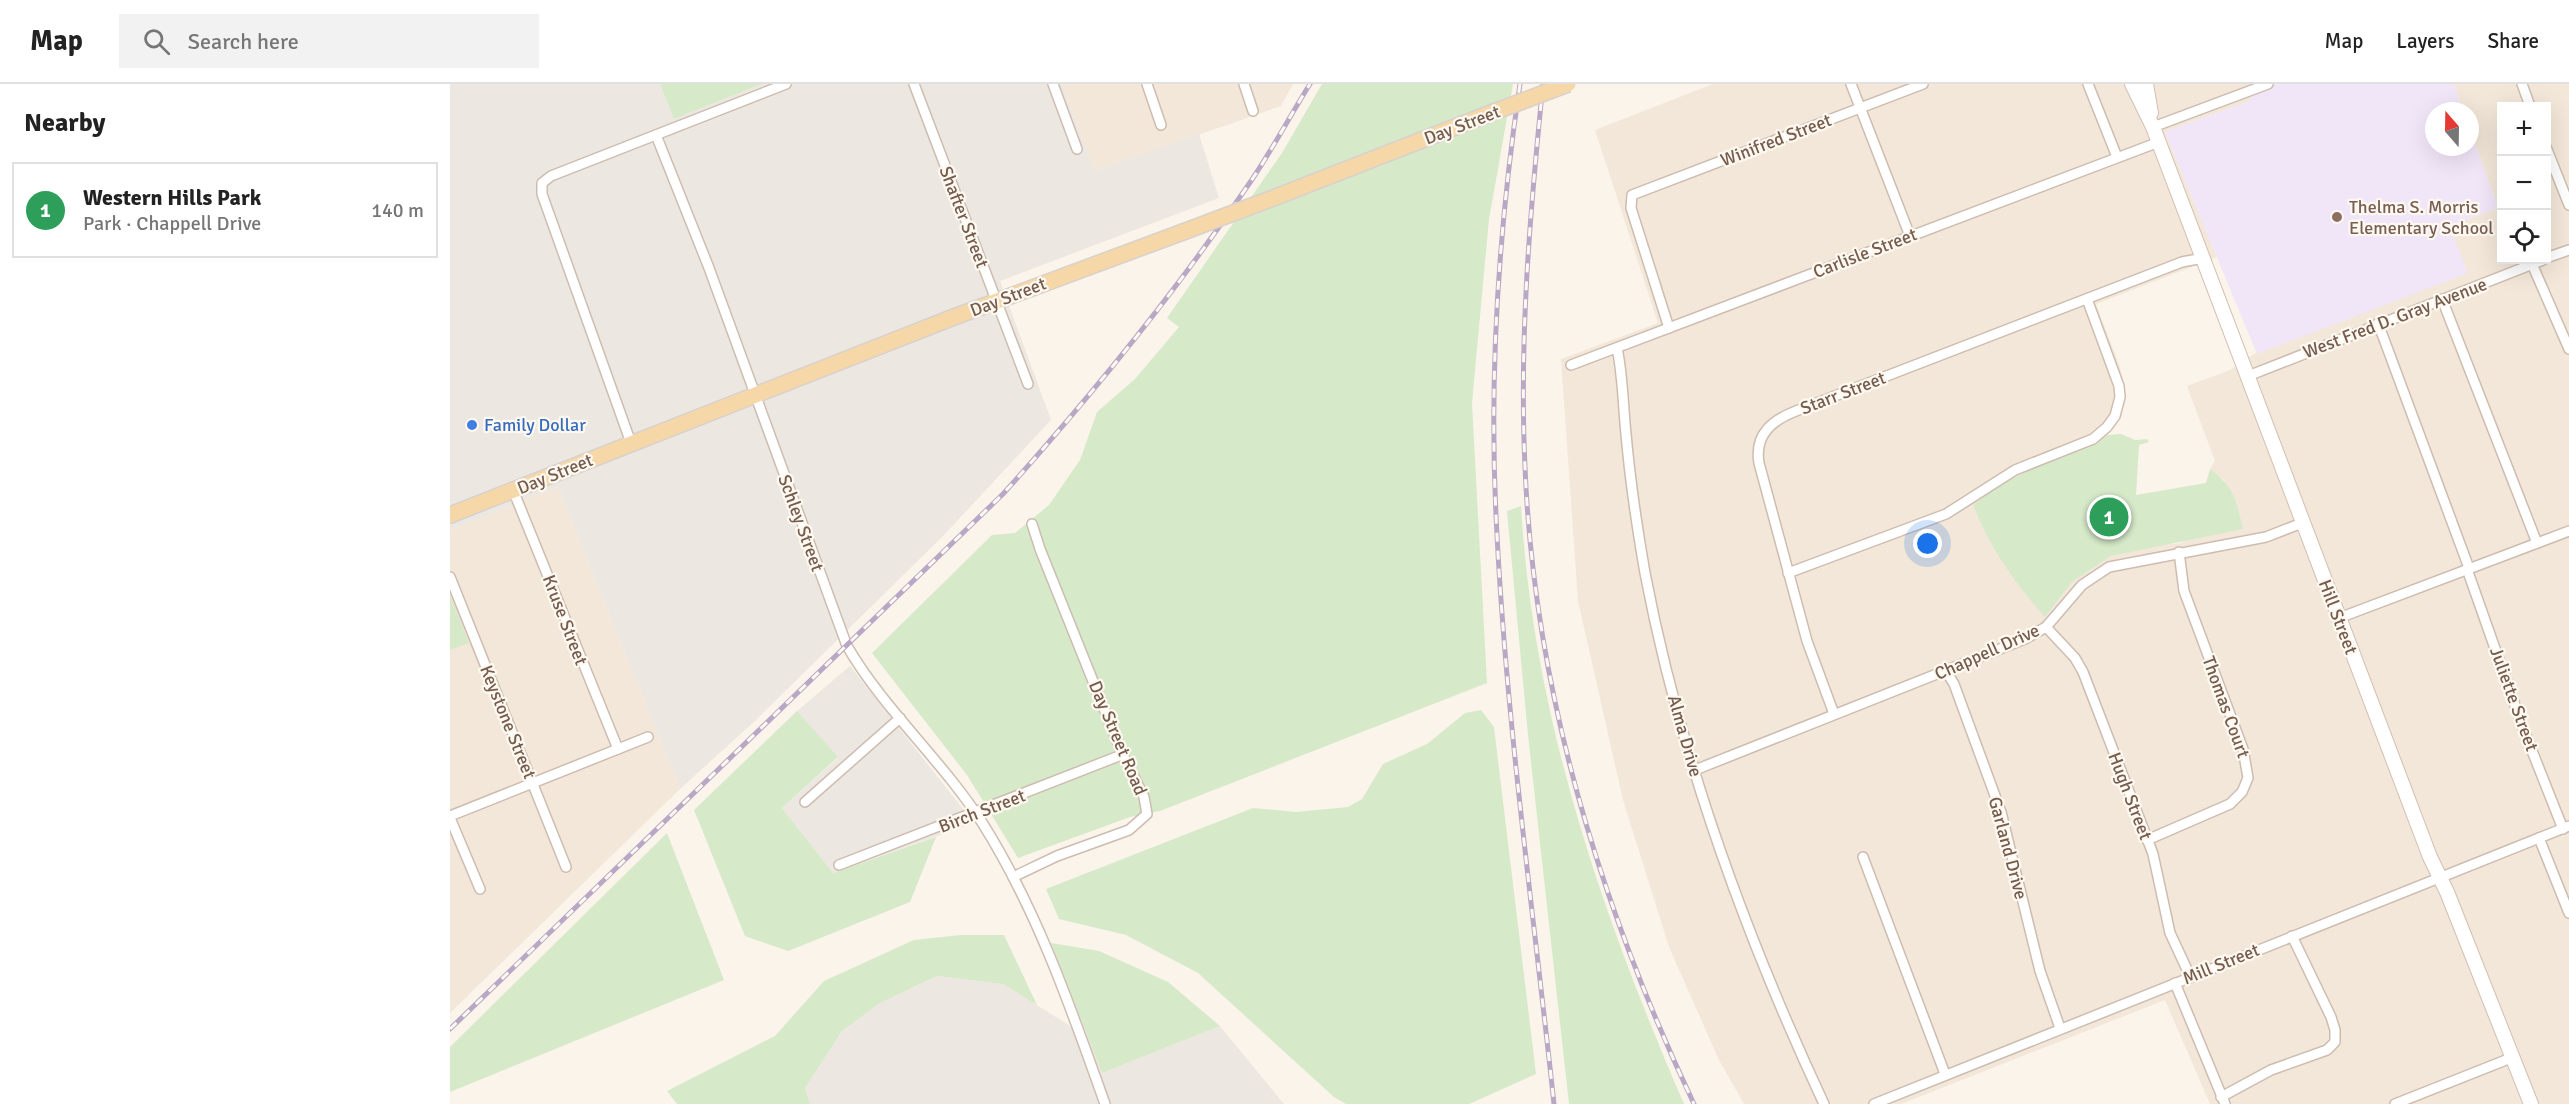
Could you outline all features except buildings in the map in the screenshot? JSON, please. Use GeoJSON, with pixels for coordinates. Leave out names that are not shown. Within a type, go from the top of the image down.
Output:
{"type":"FeatureCollection","features":[{"type":"Feature","properties":{"kind":"main road","name":"Day Street"},"geometry":{"type":"LineString","coordinates":[[450,515],[997,301],[1281,195],[1568,84]]}},
{"type":"Feature","properties":{"kind":"street"},"geometry":{"type":"LineString","coordinates":[[632,444],[541,186],[544,180],[551,176],[786,84]]}},
{"type":"Feature","properties":{"kind":"street","name":"Shafter Street"},"geometry":{"type":"LineString","coordinates":[[914,84],[1028,384]]}},
{"type":"Feature","properties":{"kind":"street"},"geometry":{"type":"LineString","coordinates":[[1053,84],[1077,149]]}},
{"type":"Feature","properties":{"kind":"street"},"geometry":{"type":"LineString","coordinates":[[1147,84],[1161,125]]}},
{"type":"Feature","properties":{"kind":"street"},"geometry":{"type":"LineString","coordinates":[[1244,84],[1253,111]]}},
{"type":"Feature","properties":{"kind":"street"},"geometry":{"type":"LineString","coordinates":[[1851,84],[1910,236]]}},
{"type":"Feature","properties":{"kind":"street","name":"Winifred Street"},"geometry":{"type":"LineString","coordinates":[[1669,328],[1630,198],[1635,193],[1923,84]]}},
{"type":"Feature","properties":{"kind":"street"},"geometry":{"type":"LineString","coordinates":[[2088,84],[2117,158]]}},
{"type":"Feature","properties":{"kind":"street","name":"Hill Street"},"geometry":{"type":"LineString","coordinates":[[2132,84],[2159,142],[2302,523],[2531,1104]]}},
{"type":"Feature","properties":{"kind":"street","name":"Hill Street"},"geometry":{"type":"LineString","coordinates":[[2146,84],[2153,127]]}},
{"type":"Feature","properties":{"kind":"street"},"geometry":{"type":"LineString","coordinates":[[2153,127],[2268,84]]}},
{"type":"Feature","properties":{"kind":"street"},"geometry":{"type":"LineString","coordinates":[[2522,84],[2529,102]]}},
{"type":"Feature","properties":{"kind":"street","name":"Schley Street"},"geometry":{"type":"LineString","coordinates":[[656,135],[756,395],[847,646],[867,678],[976,814],[1012,876]]}},
{"type":"Feature","properties":{"kind":"street","name":"Carlisle Street"},"geometry":{"type":"LineString","coordinates":[[1571,365],[2159,142]]}},
{"type":"Feature","properties":{"kind":"street"},"geometry":{"type":"LineString","coordinates":[[2550,156],[2569,205]]}},
{"type":"Feature","properties":{"kind":"street","name":"West Fred D. Gray Avenue"},"geometry":{"type":"LineString","coordinates":[[2551,256],[2569,249]]}},
{"type":"Feature","properties":{"kind":"street","name":"Starr Street"},"geometry":{"type":"LineString","coordinates":[[1834,714],[1807,641],[1758,457],[1761,439],[1772,423],[1796,411],[2182,262],[2203,258]]}},
{"type":"Feature","properties":{"kind":"street"},"geometry":{"type":"LineString","coordinates":[[2532,264],[2568,345]]}},
{"type":"Feature","properties":{"kind":"street","name":"West Fred D. Gray Avenue"},"geometry":{"type":"LineString","coordinates":[[2248,376],[2532,264]]}},
{"type":"Feature","properties":{"kind":"street"},"geometry":{"type":"LineString","coordinates":[[1788,573],[1946,514],[2015,470],[2102,433],[2116,413],[2119,386],[2087,299]]}},
{"type":"Feature","properties":{"kind":"street"},"geometry":{"type":"LineString","coordinates":[[2442,299],[2537,543]]}},
{"type":"Feature","properties":{"kind":"street","name":"Juliette Street"},"geometry":{"type":"LineString","coordinates":[[2378,323],[2468,569],[2523,728],[2566,827]]}},
{"type":"Feature","properties":{"kind":"street","name":"Alma Drive"},"geometry":{"type":"LineString","coordinates":[[1617,348],[1630,474],[1645,572],[1668,673],[1718,844],[1759,955],[1824,1104]]}},
{"type":"Feature","properties":{"kind":"street","name":"Kruse Street"},"geometry":{"type":"LineString","coordinates":[[513,490],[618,749]]}},
{"type":"Feature","properties":{"kind":"street","name":"Chappell Drive"},"geometry":{"type":"LineString","coordinates":[[1695,770],[2025,639],[2046,627],[2082,585],[2099,571],[2121,563],[2266,537],[2302,523]]}},
{"type":"Feature","properties":{"kind":"street","name":"Day Street Road"},"geometry":{"type":"LineString","coordinates":[[1012,876],[1057,856],[1129,830],[1147,814],[1144,797],[1124,754],[1040,549],[1032,524]]}},
{"type":"Feature","properties":{"kind":"street"},"geometry":{"type":"LineString","coordinates":[[2339,618],[2569,531]]}},
{"type":"Feature","properties":{"kind":"street","name":"Thomas Court"},"geometry":{"type":"LineString","coordinates":[[2147,840],[2230,804],[2242,792],[2248,778],[2243,749],[2184,591],[2179,552]]}},
{"type":"Feature","properties":{"kind":"street","name":"Keystone Street"},"geometry":{"type":"LineString","coordinates":[[450,577],[566,867]]}},
{"type":"Feature","properties":{"kind":"street","name":"Hugh Street"},"geometry":{"type":"LineString","coordinates":[[2046,627],[2069,650],[2083,672],[2147,840],[2157,871],[2170,933],[2190,976]]}},
{"type":"Feature","properties":{"kind":"street","name":"Garland Drive"},"geometry":{"type":"LineString","coordinates":[[1947,671],[1954,684],[2001,812],[2040,971],[2060,1028]]}},
{"type":"Feature","properties":{"kind":"street"},"geometry":{"type":"LineString","coordinates":[[805,802],[900,718]]}},
{"type":"Feature","properties":{"kind":"street"},"geometry":{"type":"LineString","coordinates":[[480,889],[450,817],[648,737]]}},
{"type":"Feature","properties":{"kind":"street","name":"Birch Street"},"geometry":{"type":"LineString","coordinates":[[840,865],[976,814],[1124,754]]}},
{"type":"Feature","properties":{"kind":"street","name":"Mill Street"},"geometry":{"type":"LineString","coordinates":[[1874,1104],[2566,827]]}},
{"type":"Feature","properties":{"kind":"street"},"geometry":{"type":"LineString","coordinates":[[2539,838],[2569,913]]}},
{"type":"Feature","properties":{"kind":"street"},"geometry":{"type":"LineString","coordinates":[[1863,857],[1945,1074]]}},
{"type":"Feature","properties":{"kind":"street"},"geometry":{"type":"LineString","coordinates":[[1012,876],[1051,960],[1105,1104]]}},
{"type":"Feature","properties":{"kind":"street"},"geometry":{"type":"LineString","coordinates":[[2175,982],[2223,1100],[2271,1070],[2327,1050],[2334,1045],[2336,1037],[2331,1017],[2292,936]]}},
{"type":"Feature","properties":{"kind":"street"},"geometry":{"type":"LineString","coordinates":[[2395,1104],[2511,1058]]}},
{"type":"Feature","properties":{"kind":"shaded area"},"geometry":{"type":"Polygon","coordinates":[[[450,84],[660,84],[674,119],[762,84],[1062,84],[1095,171],[1199,134],[1219,198],[1000,281],[1051,420],[944,535],[755,721],[680,789],[558,487],[450,530],[450,84]]]}},
{"type":"Feature","properties":{"kind":"shaded area"},"geometry":{"type":"Polygon","coordinates":[[[1062,84],[1293,84],[1281,106],[1095,171],[1062,84]]]}},
{"type":"Feature","properties":{"kind":"shaded area"},"geometry":{"type":"Polygon","coordinates":[[[1713,84],[2246,84],[2252,100],[2165,132],[2217,257],[2096,304],[2120,367],[2125,404],[2108,435],[2084,448],[2045,617],[2072,582],[2111,556],[2151,546],[2182,543],[2225,481],[2210,469],[2215,461],[2187,386],[2230,370],[2449,226],[2497,208],[2497,264],[2551,264],[2551,102],[2497,102],[2497,205],[2479,154],[2479,102],[2460,102],[2454,84],[2569,84],[2569,1104],[2210,1104],[2165,1000],[1901,1104],[1744,1104],[1719,1060],[1669,947],[1623,800],[1578,601],[1561,359],[1658,323],[1595,130],[1713,84]]]}},
{"type":"Feature","properties":{"kind":"shaded area","name":"Thelma S. Morris Elementary School"},"geometry":{"type":"Polygon","coordinates":[[[2246,84],[2454,84],[2460,102],[2425,102],[2425,156],[2479,154],[2497,208],[2449,226],[2468,273],[2257,354],[2165,132],[2252,100],[2246,84]]]}},
{"type":"Feature","properties":{"kind":"shaded area"},"geometry":{"type":"Polygon","coordinates":[[[558,487],[680,789],[450,1013],[450,530],[558,487]]]}},
{"type":"Feature","properties":{"kind":"shaded area"},"geometry":{"type":"Polygon","coordinates":[[[850,666],[974,823],[833,873],[782,808],[838,758],[797,711],[850,666]]]}},
{"type":"Feature","properties":{"kind":"shaded area"},"geometry":{"type":"Polygon","coordinates":[[[937,976],[1003,984],[1088,1037],[1102,1073],[1220,1026],[1284,1104],[810,1104],[805,1088],[842,1031],[880,1003],[937,976]]]}},
{"type":"Feature","properties":{"kind":"green space"},"geometry":{"type":"Polygon","coordinates":[[[660,84],[762,84],[674,119],[660,84]]]}},
{"type":"Feature","properties":{"kind":"green space"},"geometry":{"type":"Polygon","coordinates":[[[1322,84],[1513,84],[1489,219],[1472,403],[1487,683],[1160,811],[1130,817],[1018,858],[967,775],[872,653],[992,535],[1015,533],[1049,505],[1080,460],[1097,412],[1135,379],[1179,327],[1167,318],[1282,153],[1322,84]]]}},
{"type":"Feature","properties":{"kind":"green space"},"geometry":{"type":"Polygon","coordinates":[[[2121,434],[2135,440],[2147,439],[2149,442],[2139,445],[2136,495],[2206,483],[2210,469],[2230,489],[2243,529],[2111,556],[2072,582],[2045,617],[2004,564],[1987,536],[1973,505],[2022,474],[2108,435],[2121,434]]]}},
{"type":"Feature","properties":{"kind":"green space"},"geometry":{"type":"Polygon","coordinates":[[[1521,506],[1528,584],[1540,661],[1556,737],[1576,812],[1625,959],[1684,1104],[1569,1104],[1528,735],[1507,511],[1521,506]]]}},
{"type":"Feature","properties":{"kind":"green space"},"geometry":{"type":"Polygon","coordinates":[[[450,595],[469,643],[450,650],[450,595]]]}},
{"type":"Feature","properties":{"kind":"green space"},"geometry":{"type":"Polygon","coordinates":[[[1481,710],[1494,727],[1536,1074],[1469,1104],[1346,1104],[1334,1097],[1198,973],[1126,935],[1059,919],[1046,889],[1253,808],[1296,812],[1348,807],[1362,799],[1383,764],[1427,744],[1465,713],[1481,710]]]}},
{"type":"Feature","properties":{"kind":"green space"},"geometry":{"type":"Polygon","coordinates":[[[797,711],[838,757],[782,808],[833,873],[936,837],[910,902],[788,951],[745,936],[694,810],[797,711]]]}},
{"type":"Feature","properties":{"kind":"green space"},"geometry":{"type":"Polygon","coordinates":[[[667,833],[724,980],[450,1092],[450,1047],[667,833]]]}},
{"type":"Feature","properties":{"kind":"green space"},"geometry":{"type":"Polygon","coordinates":[[[961,935],[1004,935],[1037,1005],[1003,984],[937,976],[880,1003],[842,1031],[805,1088],[810,1104],[677,1104],[667,1091],[775,1036],[824,981],[914,940],[961,935]]]}},
{"type":"Feature","properties":{"kind":"green space"},"geometry":{"type":"Polygon","coordinates":[[[1051,943],[1099,951],[1168,982],[1220,1026],[1102,1073],[1051,943]]]}},
{"type":"Feature","properties":{"kind":"railway"},"geometry":{"type":"LineString","coordinates":[[450,1029],[1003,494],[1101,381],[1193,263],[1259,169],[1310,84]]}},
{"type":"Feature","properties":{"kind":"railway"},"geometry":{"type":"LineString","coordinates":[[1520,84],[1501,245],[1495,353],[1494,461],[1506,663],[1520,810],[1554,1104]]}},
{"type":"Feature","properties":{"kind":"railway"},"geometry":{"type":"LineString","coordinates":[[1543,84],[1530,228],[1523,371],[1525,467],[1531,550],[1542,632],[1558,713],[1578,794],[1602,873],[1629,952],[1694,1104]]}},
{"type":"Feature","properties":{"kind":"place","name":"Thelma S. Morris Elementary School"},"geometry":{"type":"Point","coordinates":[2337,217]}},
{"type":"Feature","properties":{"kind":"place","name":"Family Dollar"},"geometry":{"type":"Point","coordinates":[472,425]}},
{"type":"Feature","properties":{"kind":"place","name":"Western Hills Park"},"geometry":{"type":"Point","coordinates":[2109,517]}}]}
